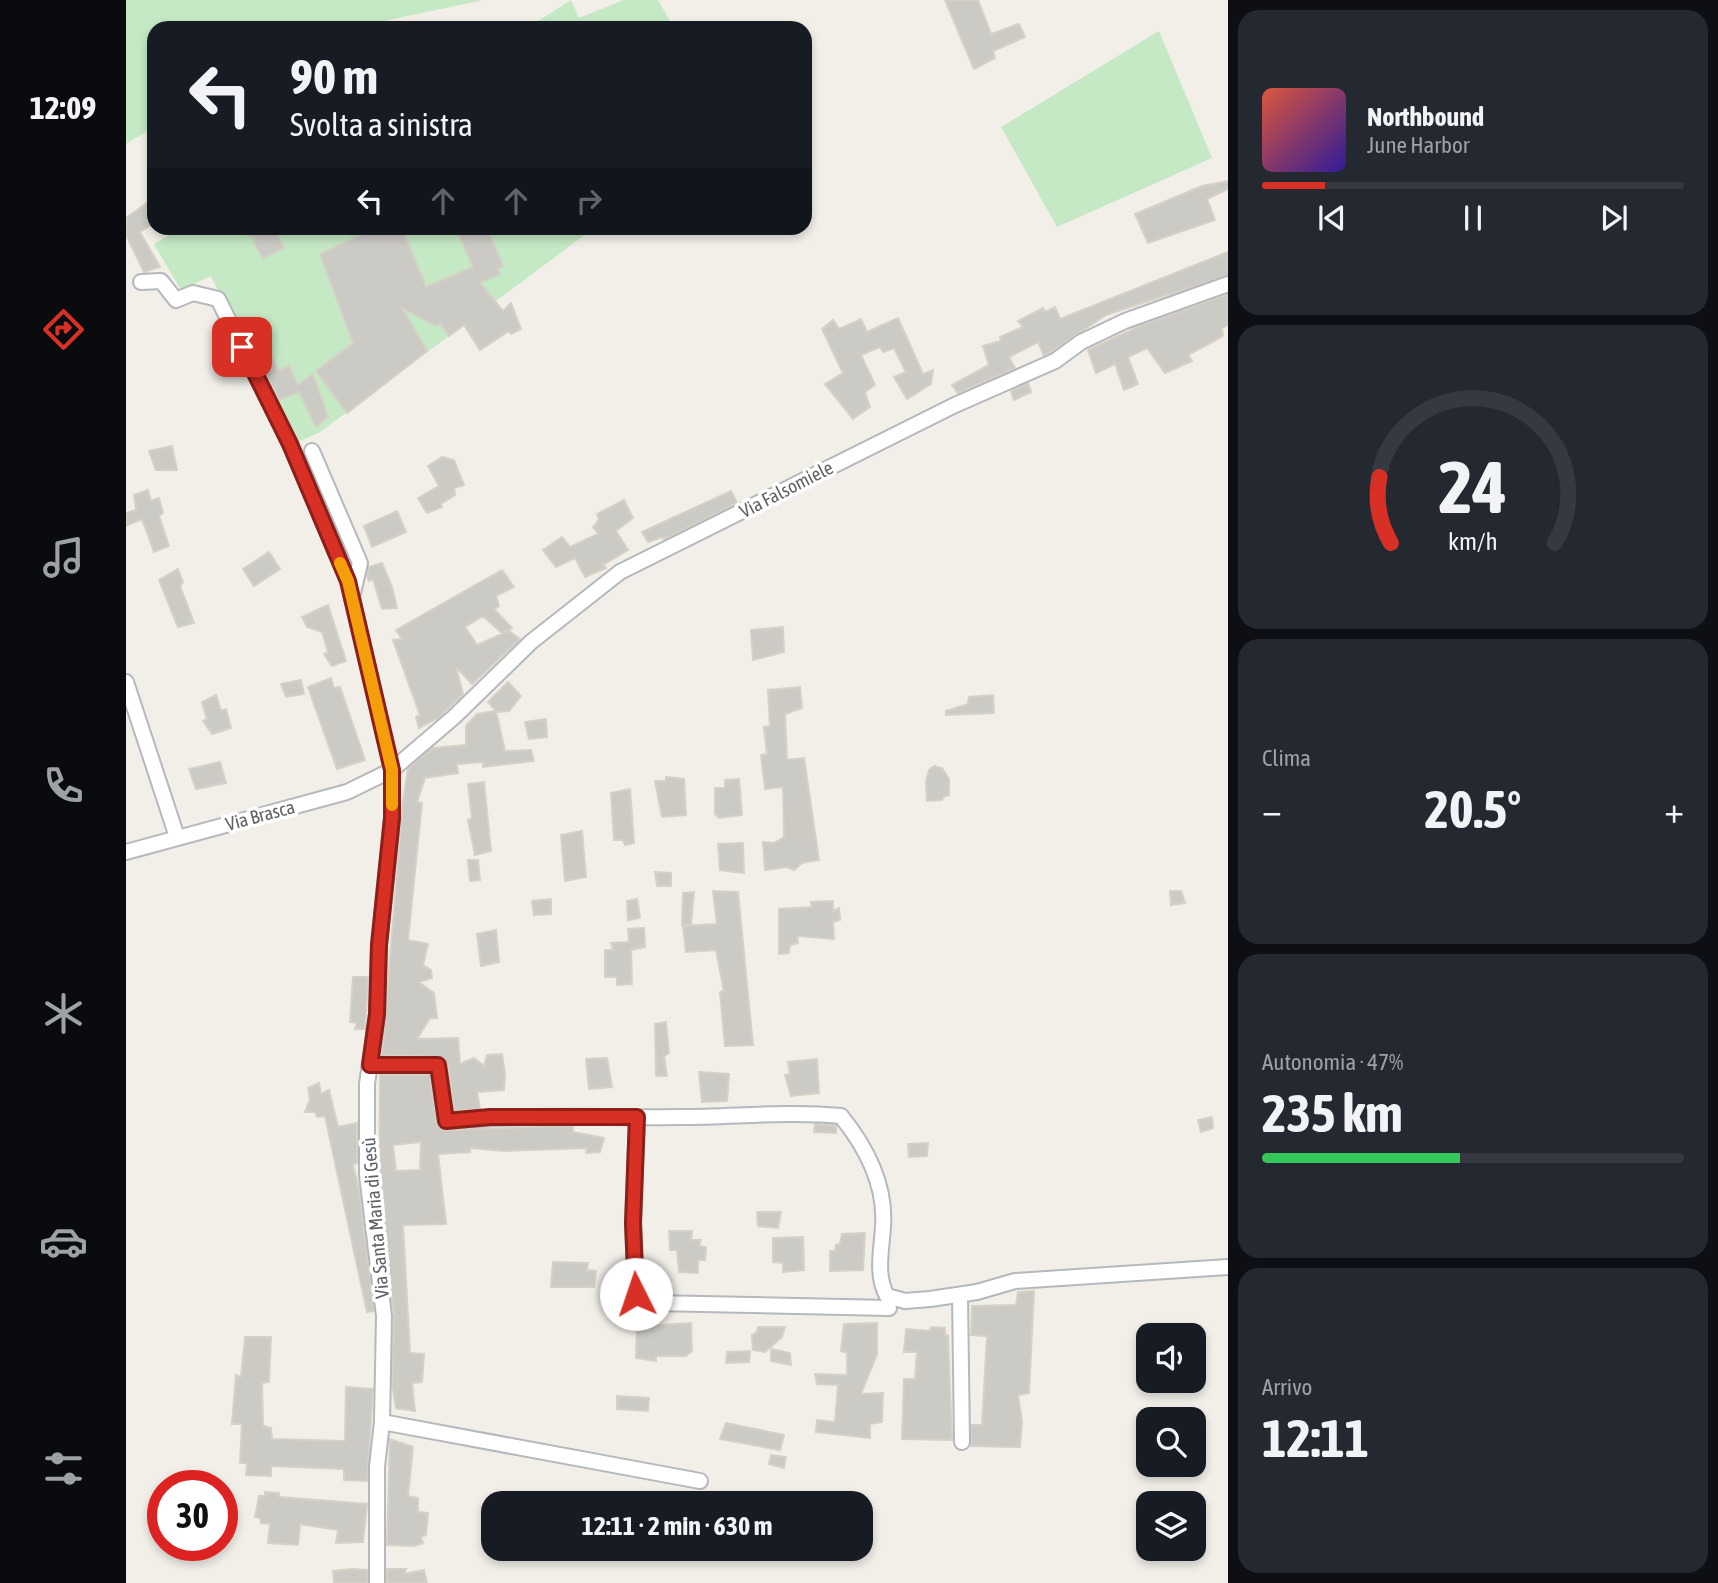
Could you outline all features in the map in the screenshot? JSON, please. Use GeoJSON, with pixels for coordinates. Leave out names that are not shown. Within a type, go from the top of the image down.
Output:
{"type":"FeatureCollection","features":[{"type":"Feature","properties":{"kind":"street","name":"Via Santa Maria di Gesù"},"geometry":{"type":"LineString","coordinates":[[141,282],[161,281],[176,300],[193,293],[218,299],[290,444],[352,598],[392,770],[392,818],[379,945],[377,1014],[370,1065],[367,1175],[384,1316],[383,1422],[377,1467],[377,1583]]}},
{"type":"Feature","properties":{"kind":"street","name":"Via Falsomiele"},"geometry":{"type":"LineString","coordinates":[[392,770],[454,717],[531,642],[620,572],[955,405],[1055,361],[1082,342],[1125,321],[1228,284]]}},
{"type":"Feature","properties":{"kind":"street"},"geometry":{"type":"LineString","coordinates":[[312,451],[360,563],[352,598]]}},
{"type":"Feature","properties":{"kind":"street"},"geometry":{"type":"LineString","coordinates":[[126,682],[177,837]]}},
{"type":"Feature","properties":{"kind":"street","name":"Via Brasca"},"geometry":{"type":"LineString","coordinates":[[126,852],[347,792],[392,770]]}},
{"type":"Feature","properties":{"kind":"street"},"geometry":{"type":"LineString","coordinates":[[370,1065],[438,1065],[446,1121],[490,1117],[637,1117],[803,1112],[841,1116],[877,1171],[884,1222],[881,1286],[887,1296],[905,1301],[960,1295],[1015,1282],[1228,1267]]}},
{"type":"Feature","properties":{"kind":"street"},"geometry":{"type":"LineString","coordinates":[[637,1117],[633,1223],[636,1294],[652,1303],[889,1308]]}},
{"type":"Feature","properties":{"kind":"street"},"geometry":{"type":"LineString","coordinates":[[960,1295],[962,1442]]}},
{"type":"Feature","properties":{"kind":"street"},"geometry":{"type":"LineString","coordinates":[[383,1422],[700,1481]]}},
{"type":"Feature","properties":{"kind":"green space"},"geometry":{"type":"Polygon","coordinates":[[[126,0],[483,0],[384,21],[147,21],[147,131],[126,144],[126,0]]]}},
{"type":"Feature","properties":{"kind":"green space"},"geometry":{"type":"Polygon","coordinates":[[[571,0],[579,18],[624,0],[658,0],[670,21],[538,21],[571,0]]]}},
{"type":"Feature","properties":{"kind":"green space"},"geometry":{"type":"Polygon","coordinates":[[[1159,31],[1212,158],[1057,227],[1001,127],[1159,31]]]}},
{"type":"Feature","properties":{"kind":"green space"},"geometry":{"type":"Polygon","coordinates":[[[169,235],[250,235],[255,238],[254,243],[264,258],[284,248],[278,235],[585,235],[320,432],[296,443],[211,276],[181,290],[154,244],[169,235]]]}},
{"type":"Feature","properties":{"kind":"building"},"geometry":{"type":"Polygon","coordinates":[[[945,0],[978,0],[991,34],[1019,24],[1025,37],[993,51],[995,58],[974,69],[945,0]]]}},
{"type":"Feature","properties":{"kind":"building"},"geometry":{"type":"Polygon","coordinates":[[[1228,181],[1228,189],[1207,199],[1215,220],[1148,243],[1135,214],[1202,186],[1228,181]]]}},
{"type":"Feature","properties":{"kind":"building"},"geometry":{"type":"Polygon","coordinates":[[[147,203],[147,228],[140,232],[160,267],[144,272],[126,235],[126,218],[147,203]]]}},
{"type":"Feature","properties":{"kind":"building"},"geometry":{"type":"Polygon","coordinates":[[[249,235],[278,235],[284,248],[263,258],[254,243],[255,238],[249,235]]]}},
{"type":"Feature","properties":{"kind":"building"},"geometry":{"type":"Polygon","coordinates":[[[361,235],[405,235],[426,287],[473,267],[459,235],[490,235],[503,266],[498,269],[500,274],[480,283],[503,311],[511,303],[521,329],[511,334],[509,331],[480,350],[464,325],[449,336],[440,323],[436,326],[402,308],[427,351],[347,413],[316,371],[353,343],[320,254],[361,235]]]}},
{"type":"Feature","properties":{"kind":"building"},"geometry":{"type":"Polygon","coordinates":[[[1228,252],[1228,275],[1106,315],[1044,356],[1038,342],[1009,357],[1015,368],[958,393],[952,385],[989,365],[983,346],[1001,341],[1000,337],[1023,327],[1018,321],[1043,308],[1045,312],[1055,307],[1060,319],[1228,252]]]}},
{"type":"Feature","properties":{"kind":"building"},"geometry":{"type":"Polygon","coordinates":[[[1228,294],[1228,325],[1222,328],[1223,336],[1188,355],[1192,361],[1165,373],[1147,348],[1128,357],[1138,384],[1124,390],[1115,364],[1096,373],[1088,350],[1142,325],[1228,294]]]}},
{"type":"Feature","properties":{"kind":"building"},"geometry":{"type":"Polygon","coordinates":[[[898,318],[923,374],[933,370],[931,384],[907,399],[894,377],[906,372],[894,348],[883,352],[880,347],[861,355],[875,385],[865,392],[870,407],[853,419],[825,384],[843,373],[822,329],[833,320],[839,329],[861,319],[867,332],[898,318]]]}},
{"type":"Feature","properties":{"kind":"building"},"geometry":{"type":"Polygon","coordinates":[[[269,349],[278,371],[289,366],[298,385],[313,374],[328,417],[316,427],[299,392],[279,400],[256,354],[269,349]]]}},
{"type":"Feature","properties":{"kind":"building"},"geometry":{"type":"Polygon","coordinates":[[[1028,383],[1031,392],[1014,400],[1011,391],[1028,383]]]}},
{"type":"Feature","properties":{"kind":"building"},"geometry":{"type":"Polygon","coordinates":[[[172,446],[177,470],[156,470],[149,451],[172,446]]]}},
{"type":"Feature","properties":{"kind":"building"},"geometry":{"type":"Polygon","coordinates":[[[442,457],[454,460],[464,485],[454,488],[455,495],[441,504],[442,507],[427,513],[418,498],[439,486],[428,466],[442,457]]]}},
{"type":"Feature","properties":{"kind":"building"},"geometry":{"type":"Polygon","coordinates":[[[148,490],[151,501],[159,498],[163,513],[159,516],[169,546],[154,552],[142,519],[126,526],[126,513],[136,510],[134,495],[148,490]]]}},
{"type":"Feature","properties":{"kind":"building"},"geometry":{"type":"Polygon","coordinates":[[[731,491],[737,503],[664,539],[662,537],[648,542],[642,532],[731,491]]]}},
{"type":"Feature","properties":{"kind":"building"},"geometry":{"type":"Polygon","coordinates":[[[624,500],[633,518],[616,531],[628,550],[603,565],[606,568],[585,577],[575,558],[556,567],[543,550],[562,537],[570,547],[598,534],[593,527],[599,520],[597,514],[624,500]]]}},
{"type":"Feature","properties":{"kind":"building"},"geometry":{"type":"Polygon","coordinates":[[[397,511],[406,532],[372,547],[364,526],[397,511]]]}},
{"type":"Feature","properties":{"kind":"building"},"geometry":{"type":"Polygon","coordinates":[[[269,552],[280,569],[254,586],[243,569],[269,552]]]}},
{"type":"Feature","properties":{"kind":"building"},"geometry":{"type":"Polygon","coordinates":[[[382,563],[397,608],[382,609],[373,579],[369,581],[367,575],[369,567],[382,563]]]}},
{"type":"Feature","properties":{"kind":"building"},"geometry":{"type":"Polygon","coordinates":[[[178,569],[183,582],[180,586],[194,623],[178,627],[159,580],[178,569]]]}},
{"type":"Feature","properties":{"kind":"building"},"geometry":{"type":"Polygon","coordinates":[[[502,570],[514,587],[496,596],[499,606],[494,609],[512,628],[502,633],[483,616],[465,627],[477,645],[509,631],[520,639],[472,684],[456,667],[463,694],[438,718],[419,728],[416,717],[420,715],[393,640],[402,639],[396,630],[502,570]]]}},
{"type":"Feature","properties":{"kind":"building"},"geometry":{"type":"Polygon","coordinates":[[[328,605],[346,661],[332,666],[324,654],[328,652],[322,632],[307,627],[302,617],[328,605]]]}},
{"type":"Feature","properties":{"kind":"building"},"geometry":{"type":"Polygon","coordinates":[[[783,627],[784,652],[753,660],[751,630],[783,627]]]}},
{"type":"Feature","properties":{"kind":"building"},"geometry":{"type":"Polygon","coordinates":[[[331,678],[334,688],[340,687],[365,760],[337,769],[308,687],[331,678]]]}},
{"type":"Feature","properties":{"kind":"building"},"geometry":{"type":"Polygon","coordinates":[[[301,680],[304,694],[286,697],[281,684],[301,680]]]}},
{"type":"Feature","properties":{"kind":"building"},"geometry":{"type":"Polygon","coordinates":[[[508,682],[521,696],[509,711],[497,712],[488,702],[508,682]]]}},
{"type":"Feature","properties":{"kind":"building"},"geometry":{"type":"Polygon","coordinates":[[[800,687],[802,708],[785,714],[787,760],[804,758],[819,860],[802,863],[794,870],[787,867],[765,870],[763,842],[774,843],[784,837],[783,787],[765,789],[761,755],[767,754],[764,727],[770,726],[768,690],[800,687]]]}},
{"type":"Feature","properties":{"kind":"building"},"geometry":{"type":"Polygon","coordinates":[[[216,695],[221,711],[226,709],[231,728],[212,734],[203,721],[207,719],[202,702],[216,695]]]}},
{"type":"Feature","properties":{"kind":"building"},"geometry":{"type":"Polygon","coordinates":[[[993,695],[994,713],[946,715],[946,711],[968,704],[969,697],[993,695]]]}},
{"type":"Feature","properties":{"kind":"building"},"geometry":{"type":"Polygon","coordinates":[[[496,711],[505,751],[531,750],[534,761],[483,767],[483,762],[457,764],[458,773],[425,778],[417,802],[422,803],[408,940],[428,944],[423,965],[431,970],[432,978],[419,982],[434,993],[437,1018],[430,1018],[417,1039],[458,1038],[460,1064],[474,1058],[484,1066],[487,1055],[502,1054],[505,1074],[504,1090],[477,1092],[480,1109],[454,1111],[448,1064],[443,1057],[382,1055],[403,801],[408,769],[433,748],[466,745],[466,726],[477,714],[496,711]]]}},
{"type":"Feature","properties":{"kind":"building"},"geometry":{"type":"Polygon","coordinates":[[[546,719],[547,737],[529,739],[525,722],[546,719]]]}},
{"type":"Feature","properties":{"kind":"building"},"geometry":{"type":"Polygon","coordinates":[[[220,762],[226,783],[196,789],[189,769],[220,762]]]}},
{"type":"Feature","properties":{"kind":"building"},"geometry":{"type":"Polygon","coordinates":[[[934,766],[942,768],[949,779],[949,795],[942,800],[927,801],[926,781],[929,770],[934,766]]]}},
{"type":"Feature","properties":{"kind":"building"},"geometry":{"type":"Polygon","coordinates":[[[666,777],[684,779],[686,815],[662,817],[655,781],[666,781],[666,777]]]}},
{"type":"Feature","properties":{"kind":"building"},"geometry":{"type":"Polygon","coordinates":[[[739,779],[742,815],[719,818],[715,814],[715,788],[725,788],[725,780],[739,779]]]}},
{"type":"Feature","properties":{"kind":"building"},"geometry":{"type":"Polygon","coordinates":[[[484,782],[491,851],[475,855],[468,820],[472,819],[468,784],[484,782]]]}},
{"type":"Feature","properties":{"kind":"building"},"geometry":{"type":"Polygon","coordinates":[[[630,789],[634,843],[625,845],[623,840],[614,840],[611,793],[630,789]]]}},
{"type":"Feature","properties":{"kind":"building"},"geometry":{"type":"Polygon","coordinates":[[[582,831],[586,877],[565,881],[561,835],[582,831]]]}},
{"type":"Feature","properties":{"kind":"building"},"geometry":{"type":"Polygon","coordinates":[[[743,843],[744,873],[720,870],[718,844],[743,843]]]}},
{"type":"Feature","properties":{"kind":"building"},"geometry":{"type":"Polygon","coordinates":[[[468,860],[478,860],[480,880],[470,881],[468,860]]]}},
{"type":"Feature","properties":{"kind":"building"},"geometry":{"type":"Polygon","coordinates":[[[655,872],[671,873],[671,886],[657,886],[655,872]]]}},
{"type":"Feature","properties":{"kind":"building"},"geometry":{"type":"Polygon","coordinates":[[[713,891],[738,892],[753,1045],[725,1046],[720,992],[724,991],[716,950],[686,952],[683,926],[717,924],[713,891]]]}},
{"type":"Feature","properties":{"kind":"building"},"geometry":{"type":"Polygon","coordinates":[[[1170,891],[1181,891],[1185,903],[1171,905],[1170,891]]]}},
{"type":"Feature","properties":{"kind":"building"},"geometry":{"type":"Polygon","coordinates":[[[694,892],[691,925],[682,925],[683,893],[694,892]]]}},
{"type":"Feature","properties":{"kind":"building"},"geometry":{"type":"Polygon","coordinates":[[[551,899],[551,914],[534,915],[532,901],[551,899]]]}},
{"type":"Feature","properties":{"kind":"building"},"geometry":{"type":"Polygon","coordinates":[[[637,899],[640,918],[628,920],[627,901],[637,899]]]}},
{"type":"Feature","properties":{"kind":"building"},"geometry":{"type":"Polygon","coordinates":[[[833,901],[833,911],[839,908],[840,920],[833,922],[834,939],[797,936],[798,943],[790,945],[789,953],[779,954],[779,909],[812,907],[811,902],[833,901]]]}},
{"type":"Feature","properties":{"kind":"building"},"geometry":{"type":"Polygon","coordinates":[[[644,928],[645,947],[631,950],[632,984],[617,985],[617,977],[605,977],[605,950],[613,950],[611,943],[629,942],[628,929],[644,928]]]}},
{"type":"Feature","properties":{"kind":"building"},"geometry":{"type":"Polygon","coordinates":[[[496,930],[499,962],[481,966],[477,934],[496,930]]]}},
{"type":"Feature","properties":{"kind":"building"},"geometry":{"type":"Polygon","coordinates":[[[353,977],[368,977],[365,1029],[355,1029],[357,1023],[350,1022],[353,977]]]}},
{"type":"Feature","properties":{"kind":"building"},"geometry":{"type":"Polygon","coordinates":[[[666,1022],[669,1053],[664,1056],[667,1076],[656,1076],[655,1024],[666,1022]]]}},
{"type":"Feature","properties":{"kind":"building"},"geometry":{"type":"Polygon","coordinates":[[[607,1058],[612,1087],[589,1089],[586,1059],[607,1058]]]}},
{"type":"Feature","properties":{"kind":"building"},"geometry":{"type":"Polygon","coordinates":[[[817,1059],[819,1093],[791,1096],[785,1075],[790,1074],[788,1062],[817,1059]]]}},
{"type":"Feature","properties":{"kind":"building"},"geometry":{"type":"Polygon","coordinates":[[[699,1072],[729,1074],[727,1101],[702,1102],[699,1072]]]}},
{"type":"Feature","properties":{"kind":"building"},"geometry":{"type":"Polygon","coordinates":[[[380,1075],[430,1075],[436,1122],[443,1130],[573,1126],[573,1132],[604,1138],[600,1152],[586,1153],[587,1148],[504,1151],[470,1148],[470,1152],[438,1154],[446,1224],[403,1225],[410,1353],[424,1354],[422,1382],[412,1383],[415,1411],[396,1408],[392,1384],[394,1315],[379,1193],[380,1075]],[[421,1142],[393,1145],[396,1171],[420,1170],[421,1142]]]}},
{"type":"Feature","properties":{"kind":"building"},"geometry":{"type":"Polygon","coordinates":[[[319,1083],[321,1094],[329,1090],[338,1127],[357,1123],[357,1163],[353,1165],[359,1190],[374,1311],[367,1312],[325,1116],[317,1117],[315,1112],[305,1112],[310,1099],[308,1088],[319,1083]]]}},
{"type":"Feature","properties":{"kind":"building"},"geometry":{"type":"Polygon","coordinates":[[[1212,1117],[1213,1128],[1201,1132],[1198,1120],[1212,1117]]]}},
{"type":"Feature","properties":{"kind":"building"},"geometry":{"type":"Polygon","coordinates":[[[815,1124],[836,1125],[836,1133],[814,1132],[815,1124]]]}},
{"type":"Feature","properties":{"kind":"building"},"geometry":{"type":"Polygon","coordinates":[[[928,1143],[927,1156],[909,1157],[908,1144],[928,1143]]]}},
{"type":"Feature","properties":{"kind":"building"},"geometry":{"type":"Polygon","coordinates":[[[757,1212],[781,1212],[778,1228],[758,1226],[757,1212]]]}},
{"type":"Feature","properties":{"kind":"building"},"geometry":{"type":"Polygon","coordinates":[[[669,1231],[692,1231],[691,1240],[701,1240],[699,1246],[706,1247],[705,1260],[698,1260],[698,1273],[679,1272],[677,1250],[670,1250],[669,1231]]]}},
{"type":"Feature","properties":{"kind":"building"},"geometry":{"type":"Polygon","coordinates":[[[865,1233],[863,1270],[830,1271],[830,1251],[835,1251],[836,1245],[840,1244],[842,1234],[865,1233]]]}},
{"type":"Feature","properties":{"kind":"building"},"geometry":{"type":"Polygon","coordinates":[[[803,1237],[804,1270],[783,1272],[783,1263],[773,1262],[773,1238],[803,1237]]]}},
{"type":"Feature","properties":{"kind":"building"},"geometry":{"type":"Polygon","coordinates":[[[553,1262],[588,1263],[587,1270],[596,1271],[594,1287],[551,1287],[553,1262]]]}},
{"type":"Feature","properties":{"kind":"building"},"geometry":{"type":"Polygon","coordinates":[[[1034,1291],[1029,1393],[1018,1395],[1022,1421],[1020,1447],[971,1446],[971,1425],[982,1425],[987,1336],[971,1335],[972,1306],[1016,1305],[1018,1292],[1034,1291]]]}},
{"type":"Feature","properties":{"kind":"building"},"geometry":{"type":"Polygon","coordinates":[[[637,1318],[657,1318],[657,1325],[691,1323],[692,1351],[686,1356],[656,1356],[656,1361],[636,1358],[637,1318]]]}},
{"type":"Feature","properties":{"kind":"building"},"geometry":{"type":"Polygon","coordinates":[[[877,1323],[877,1354],[861,1394],[883,1393],[882,1422],[870,1424],[870,1438],[816,1432],[817,1420],[835,1422],[838,1385],[817,1384],[815,1374],[847,1375],[847,1353],[841,1351],[844,1324],[877,1323]]]}},
{"type":"Feature","properties":{"kind":"building"},"geometry":{"type":"Polygon","coordinates":[[[758,1327],[785,1327],[782,1337],[765,1352],[753,1350],[752,1335],[757,1332],[758,1327]]]}},
{"type":"Feature","properties":{"kind":"building"},"geometry":{"type":"Polygon","coordinates":[[[931,1327],[945,1328],[945,1335],[948,1335],[952,1440],[902,1439],[904,1379],[915,1379],[917,1352],[904,1352],[906,1329],[930,1331],[931,1327]]]}},
{"type":"Feature","properties":{"kind":"building"},"geometry":{"type":"Polygon","coordinates":[[[245,1337],[271,1337],[269,1382],[262,1383],[263,1426],[271,1428],[272,1439],[345,1441],[346,1387],[373,1389],[367,1481],[344,1480],[344,1469],[271,1466],[271,1476],[246,1475],[247,1463],[240,1463],[242,1424],[232,1424],[236,1375],[241,1377],[245,1337]]]}},
{"type":"Feature","properties":{"kind":"building"},"geometry":{"type":"Polygon","coordinates":[[[771,1349],[790,1353],[791,1365],[771,1361],[771,1349]]]}},
{"type":"Feature","properties":{"kind":"building"},"geometry":{"type":"Polygon","coordinates":[[[750,1351],[749,1362],[726,1363],[727,1352],[750,1351]]]}},
{"type":"Feature","properties":{"kind":"building"},"geometry":{"type":"Polygon","coordinates":[[[617,1396],[649,1398],[648,1411],[617,1409],[617,1396]]]}},
{"type":"Feature","properties":{"kind":"building"},"geometry":{"type":"Polygon","coordinates":[[[726,1423],[784,1435],[780,1450],[720,1439],[726,1423]]]}},
{"type":"Feature","properties":{"kind":"building"},"geometry":{"type":"Polygon","coordinates":[[[390,1439],[413,1447],[408,1496],[418,1498],[418,1512],[428,1513],[426,1535],[421,1537],[423,1543],[414,1546],[387,1545],[390,1439]]]}},
{"type":"Feature","properties":{"kind":"building"},"geometry":{"type":"Polygon","coordinates":[[[771,1455],[786,1457],[784,1468],[769,1464],[771,1455]]]}},
{"type":"Feature","properties":{"kind":"building"},"geometry":{"type":"Polygon","coordinates":[[[265,1492],[279,1493],[279,1497],[367,1504],[363,1542],[336,1543],[338,1530],[300,1524],[298,1545],[268,1543],[270,1524],[261,1523],[260,1518],[255,1517],[259,1496],[265,1496],[265,1492]]]}},
{"type":"Feature","properties":{"kind":"building"},"geometry":{"type":"Polygon","coordinates":[[[387,1569],[406,1569],[404,1574],[424,1570],[427,1583],[387,1583],[387,1569]]]}},
{"type":"Feature","properties":{"kind":"building"},"geometry":{"type":"Polygon","coordinates":[[[367,1570],[367,1583],[334,1583],[333,1571],[367,1570]]]}},
{"type":"Feature","properties":{"kind":"slow traffic"},"geometry":{"type":"LineString","coordinates":[[340,563],[348,581],[392,770],[392,805]]}},
{"type":"Feature","properties":{"kind":"route"},"geometry":{"type":"LineString","coordinates":[[242,347],[290,444],[348,581],[392,770],[392,818],[379,945],[377,1014],[370,1065],[416,1062],[438,1065],[446,1121],[490,1117],[637,1117],[633,1223],[636,1294]]}}]}
